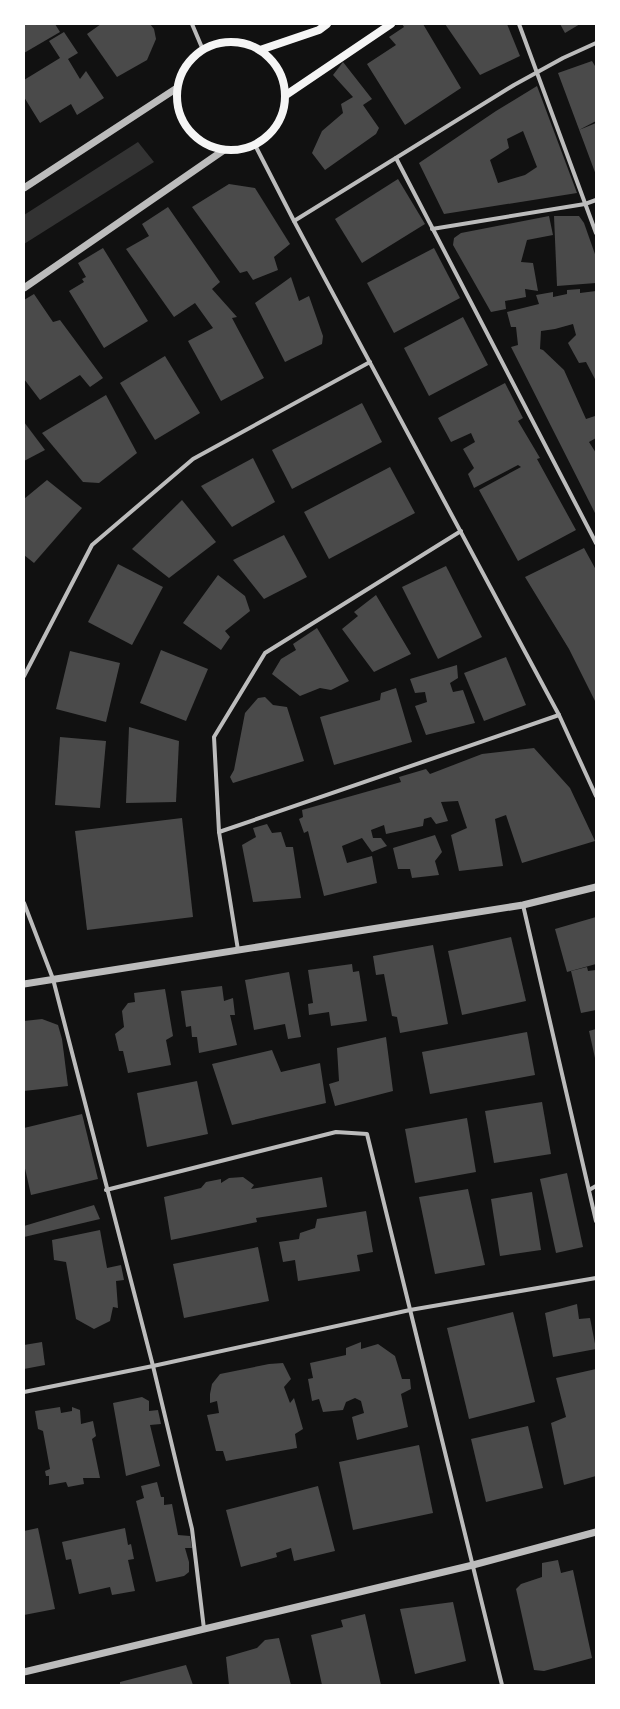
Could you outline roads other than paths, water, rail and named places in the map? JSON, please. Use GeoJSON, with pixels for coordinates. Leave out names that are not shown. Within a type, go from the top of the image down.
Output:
{"type":"FeatureCollection","features":[{"type":"Feature","properties":{"kind":"main road"},"geometry":{"type":"LineString","coordinates":[[260,50],[318,30],[327,24]]}},
{"type":"Feature","properties":{"kind":"main road"},"geometry":{"type":"LineString","coordinates":[[286,96],[391,24]]}},
{"type":"Feature","properties":{"kind":"main road"},"geometry":{"type":"LineString","coordinates":[[231,42],[246,44],[260,50],[271,59],[279,70],[284,82],[286,96],[284,111],[278,125],[268,136],[255,145],[240,150],[224,150],[207,145],[193,135],[183,121],[177,105],[177,88],[182,73],[191,60],[203,50],[216,44],[231,42]]}},
{"type":"Feature","properties":{"kind":"street"},"geometry":{"type":"LineString","coordinates":[[192,24],[203,50]]}},
{"type":"Feature","properties":{"kind":"street"},"geometry":{"type":"LineString","coordinates":[[519,24],[596,233]]}},
{"type":"Feature","properties":{"kind":"street"},"geometry":{"type":"LineString","coordinates":[[294,221],[537,72],[596,44]]}},
{"type":"Feature","properties":{"kind":"street"},"geometry":{"type":"LineString","coordinates":[[24,188],[177,88]]}},
{"type":"Feature","properties":{"kind":"street"},"geometry":{"type":"LineString","coordinates":[[255,145],[294,221],[559,715],[596,796]]}},
{"type":"Feature","properties":{"kind":"street"},"geometry":{"type":"LineString","coordinates":[[24,288],[224,150]]}},
{"type":"Feature","properties":{"kind":"street"},"geometry":{"type":"LineString","coordinates":[[396,158],[596,542]]}},
{"type":"Feature","properties":{"kind":"street"},"geometry":{"type":"LineString","coordinates":[[432,229],[585,204],[596,200]]}},
{"type":"Feature","properties":{"kind":"street"},"geometry":{"type":"LineString","coordinates":[[24,676],[92,545],[193,459],[370,362]]}},
{"type":"Feature","properties":{"kind":"street"},"geometry":{"type":"LineString","coordinates":[[238,950],[219,832],[214,737],[265,654],[461,531]]}},
{"type":"Feature","properties":{"kind":"street"},"geometry":{"type":"LineString","coordinates":[[219,832],[559,715]]}},
{"type":"Feature","properties":{"kind":"street"},"geometry":{"type":"LineString","coordinates":[[24,984],[523,905],[596,887]]}},
{"type":"Feature","properties":{"kind":"street"},"geometry":{"type":"LineString","coordinates":[[24,903],[53,979],[106,1190],[153,1366],[192,1529],[204,1629]]}},
{"type":"Feature","properties":{"kind":"street"},"geometry":{"type":"LineString","coordinates":[[523,905],[596,1221]]}},
{"type":"Feature","properties":{"kind":"street"},"geometry":{"type":"LineString","coordinates":[[106,1190],[336,1132],[367,1134],[502,1685]]}},
{"type":"Feature","properties":{"kind":"street"},"geometry":{"type":"LineString","coordinates":[[589,1190],[596,1186]]}},
{"type":"Feature","properties":{"kind":"street"},"geometry":{"type":"LineString","coordinates":[[24,1392],[153,1366],[410,1310],[596,1278]]}},
{"type":"Feature","properties":{"kind":"street"},"geometry":{"type":"LineString","coordinates":[[24,1672],[473,1565],[596,1532]]}}]}
